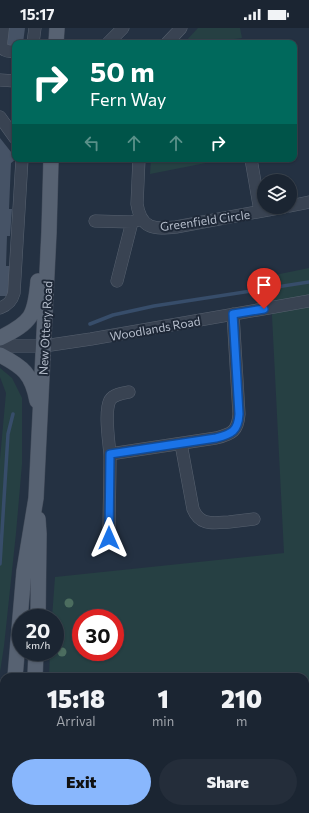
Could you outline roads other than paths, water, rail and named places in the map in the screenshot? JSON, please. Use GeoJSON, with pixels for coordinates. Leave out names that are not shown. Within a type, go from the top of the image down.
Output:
{"type":"FeatureCollection","features":[{"type":"Feature","properties":{"kind":"main road"},"geometry":{"type":"LineString","coordinates":[[56,40],[57,28]]}},
{"type":"Feature","properties":{"kind":"main road","name":"New Ottery Road"},"geometry":{"type":"LineString","coordinates":[[15,673],[24,571],[36,498],[50,232],[51,162]]}},
{"type":"Feature","properties":{"kind":"main road"},"geometry":{"type":"LineString","coordinates":[[0,338],[17,329],[31,316],[36,300],[41,256],[50,232]]}},
{"type":"Feature","properties":{"kind":"main road"},"geometry":{"type":"LineString","coordinates":[[0,355],[17,364],[28,375],[34,390],[40,415]]}},
{"type":"Feature","properties":{"kind":"main road","name":"New Ottery Road"},"geometry":{"type":"LineString","coordinates":[[36,498],[39,534],[38,609]]}},
{"type":"Feature","properties":{"kind":"main road"},"geometry":{"type":"LineString","coordinates":[[35,673],[36,661]]}},
{"type":"Feature","properties":{"kind":"street"},"geometry":{"type":"LineString","coordinates":[[3,28],[1,48],[5,51],[12,52]]}},
{"type":"Feature","properties":{"kind":"street"},"geometry":{"type":"LineString","coordinates":[[33,40],[35,28]]}},
{"type":"Feature","properties":{"kind":"street"},"geometry":{"type":"LineString","coordinates":[[111,40],[123,28]]}},
{"type":"Feature","properties":{"kind":"street"},"geometry":{"type":"LineString","coordinates":[[170,40],[181,28]]}},
{"type":"Feature","properties":{"kind":"street"},"geometry":{"type":"LineString","coordinates":[[0,80],[12,81]]}},
{"type":"Feature","properties":{"kind":"street"},"geometry":{"type":"LineString","coordinates":[[0,117],[12,134]]}},
{"type":"Feature","properties":{"kind":"street"},"geometry":{"type":"LineString","coordinates":[[0,308],[12,299],[14,293],[22,162]]}},
{"type":"Feature","properties":{"kind":"street"},"geometry":{"type":"LineString","coordinates":[[117,281],[138,212],[139,162]]}},
{"type":"Feature","properties":{"kind":"street"},"geometry":{"type":"LineString","coordinates":[[252,162],[257,194]]}},
{"type":"Feature","properties":{"kind":"street"},"geometry":{"type":"LineString","coordinates":[[297,205],[309,202]]}},
{"type":"Feature","properties":{"kind":"street","name":"Greenfield Circle"},"geometry":{"type":"LineString","coordinates":[[136,220],[152,227],[160,228],[257,212]]}},
{"type":"Feature","properties":{"kind":"street"},"geometry":{"type":"LineString","coordinates":[[95,221],[136,220]]}},
{"type":"Feature","properties":{"kind":"street","name":"Woodlands Road"},"geometry":{"type":"LineString","coordinates":[[0,346],[44,346],[309,301]]}},
{"type":"Feature","properties":{"kind":"street"},"geometry":{"type":"LineString","coordinates":[[110,454],[216,438],[232,432],[239,421],[233,314]]}},
{"type":"Feature","properties":{"kind":"street"},"geometry":{"type":"LineString","coordinates":[[109,538],[110,454],[108,412],[110,400],[118,394],[129,392]]}},
{"type":"Feature","properties":{"kind":"street"},"geometry":{"type":"LineString","coordinates":[[181,444],[193,510],[198,518],[212,523],[254,519]]}},
{"type":"Feature","properties":{"kind":"waterway"},"geometry":{"type":"LineString","coordinates":[[90,324],[113,315],[154,306],[309,282]]}},
{"type":"Feature","properties":{"kind":"waterway"},"geometry":{"type":"LineString","coordinates":[[0,564],[8,434],[13,414]]}}]}
